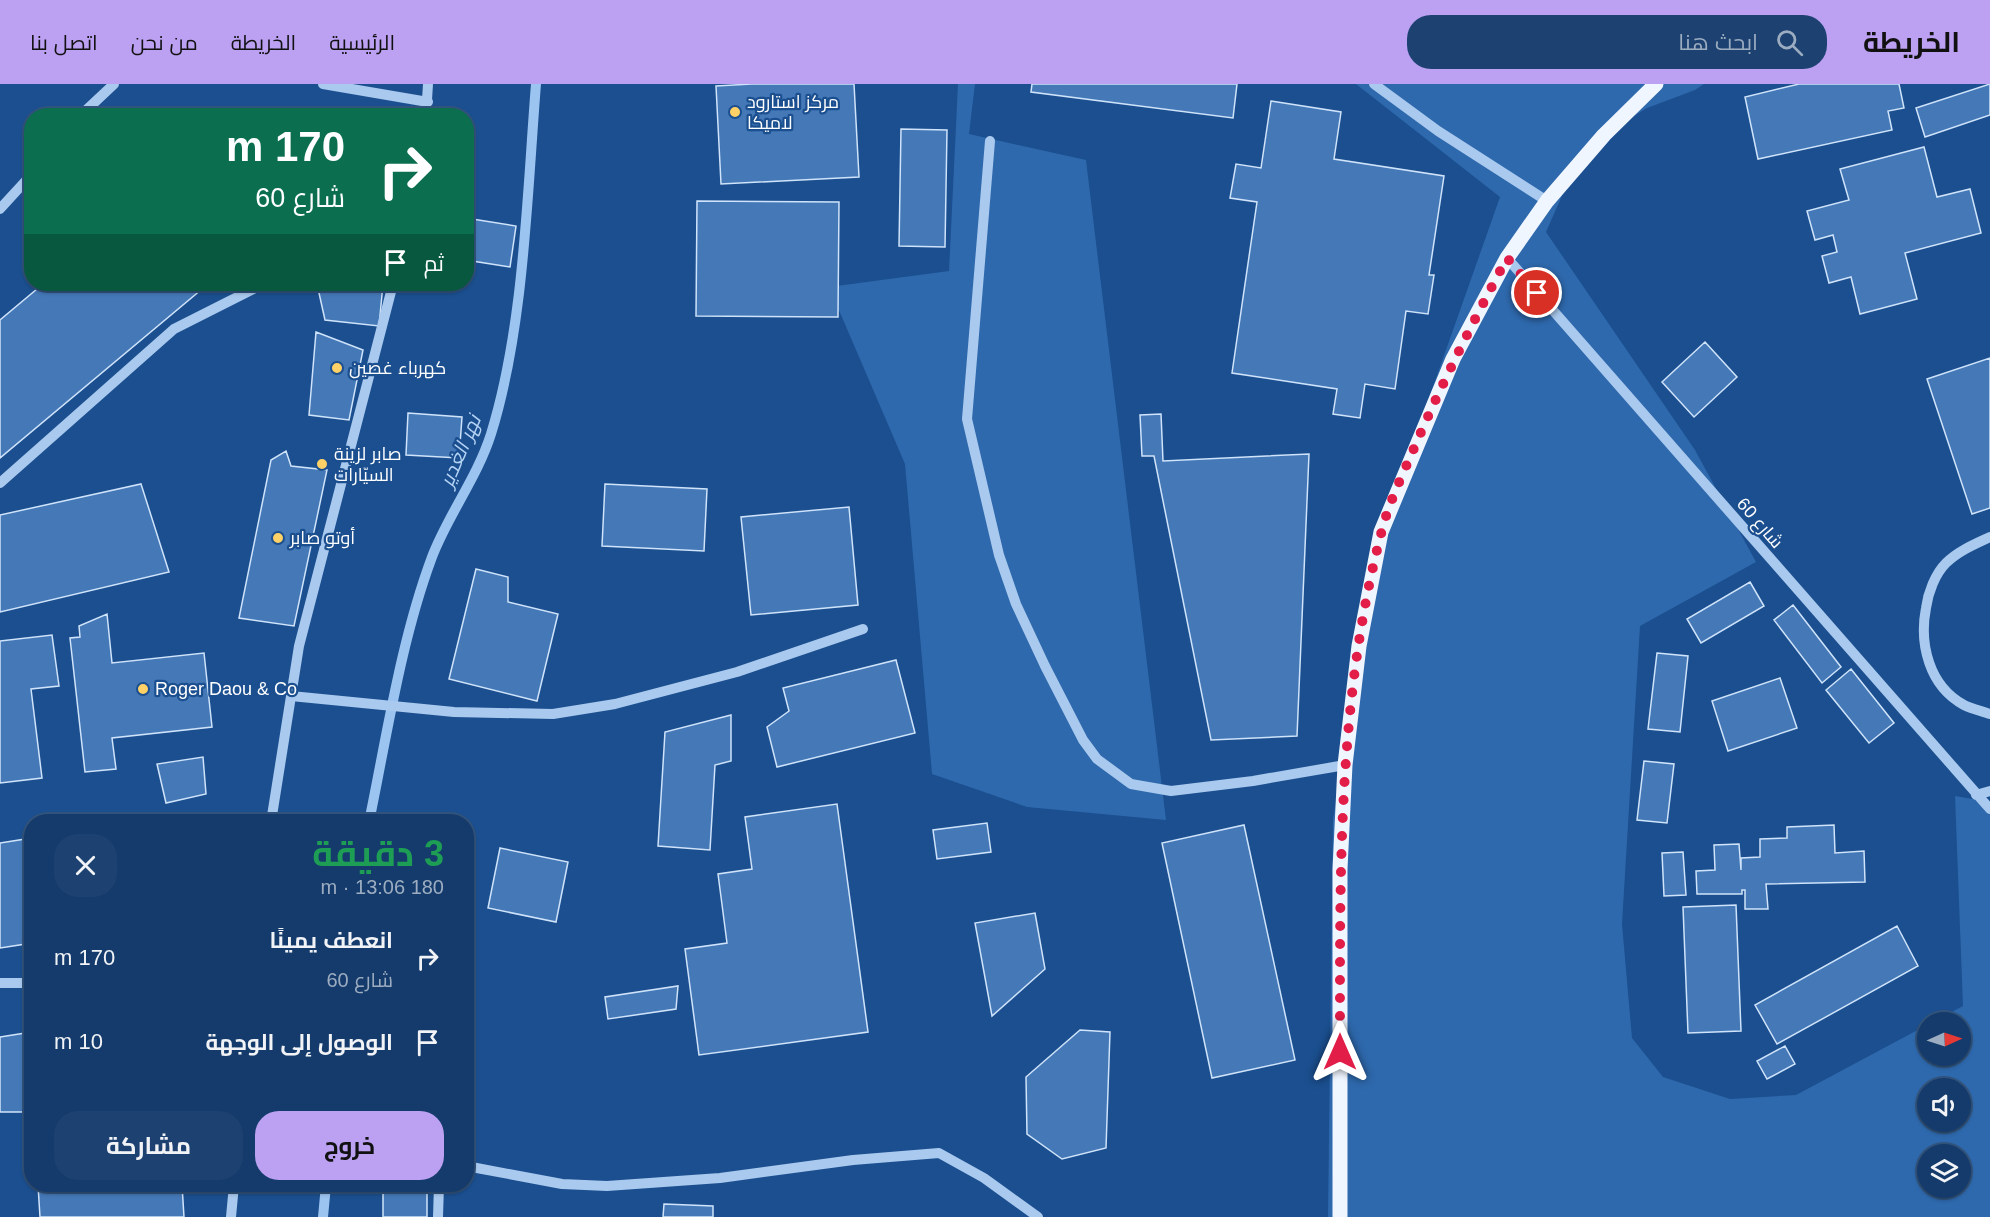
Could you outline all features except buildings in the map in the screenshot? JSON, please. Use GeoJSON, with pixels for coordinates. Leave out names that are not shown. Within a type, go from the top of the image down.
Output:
{"type":"FeatureCollection","features":[{"type":"Feature","properties":{"kind":"main road"},"geometry":{"type":"LineString","coordinates":[[1340,1217],[1340,868],[1345,765],[1359,646],[1381,532],[1453,359],[1507,258],[1547,201],[1604,135],[1656,84]]}},
{"type":"Feature","properties":{"kind":"street"},"geometry":{"type":"LineString","coordinates":[[88,108],[114,84]]}},
{"type":"Feature","properties":{"kind":"street"},"geometry":{"type":"LineString","coordinates":[[323,84],[428,102]]}},
{"type":"Feature","properties":{"kind":"street"},"geometry":{"type":"LineString","coordinates":[[427,108],[428,84]]}},
{"type":"Feature","properties":{"kind":"street"},"geometry":{"type":"LineString","coordinates":[[1374,84],[1438,131],[1547,201]]}},
{"type":"Feature","properties":{"kind":"street"},"geometry":{"type":"LineString","coordinates":[[990,141],[967,419],[999,555],[1016,604],[1072,720],[1097,759],[1131,784],[1149,789],[1172,791],[1201,789],[1345,765]]}},
{"type":"Feature","properties":{"kind":"street"},"geometry":{"type":"LineString","coordinates":[[0,209],[24,183]]}},
{"type":"Feature","properties":{"kind":"street","name":"شارع 60"},"geometry":{"type":"LineString","coordinates":[[1507,258],[1990,809]]}},
{"type":"Feature","properties":{"kind":"street"},"geometry":{"type":"LineString","coordinates":[[0,483],[174,329],[249,291]]}},
{"type":"Feature","properties":{"kind":"street"},"geometry":{"type":"LineString","coordinates":[[272,814],[299,646],[391,291]]}},
{"type":"Feature","properties":{"kind":"street"},"geometry":{"type":"LineString","coordinates":[[1990,537],[1973,544],[1945,564],[1928,593],[1923,625],[1923,643],[1929,664],[1943,687],[1963,704],[1990,714]]}},
{"type":"Feature","properties":{"kind":"street"},"geometry":{"type":"LineString","coordinates":[[291,696],[356,700],[409,708],[503,715],[553,714],[584,709],[737,672],[863,629]]}},
{"type":"Feature","properties":{"kind":"street"},"geometry":{"type":"LineString","coordinates":[[1976,795],[1990,791]]}},
{"type":"Feature","properties":{"kind":"street"},"geometry":{"type":"LineString","coordinates":[[0,982],[24,983]]}},
{"type":"Feature","properties":{"kind":"street"},"geometry":{"type":"LineString","coordinates":[[474,1168],[562,1184],[607,1186],[720,1178],[853,1160],[939,1153],[984,1178],[1038,1217]]}},
{"type":"Feature","properties":{"kind":"street"},"geometry":{"type":"LineString","coordinates":[[231,1217],[233,1192]]}},
{"type":"Feature","properties":{"kind":"street"},"geometry":{"type":"LineString","coordinates":[[438,1192],[438,1217]]}},
{"type":"Feature","properties":{"kind":"shaded area"},"geometry":{"type":"Polygon","coordinates":[[[958,84],[975,84],[969,134],[1086,160],[1166,820],[1027,807],[932,774],[905,464],[829,287],[949,271],[958,84]]]}},
{"type":"Feature","properties":{"kind":"shaded area"},"geometry":{"type":"Polygon","coordinates":[[[1356,84],[1704,84],[1695,90],[1647,108],[1624,122],[1568,182],[1546,232],[1695,450],[1756,562],[1640,626],[1622,924],[1632,1038],[1663,1077],[1730,1099],[1796,1095],[1917,1030],[1917,1066],[1971,1066],[1971,1012],[1952,1012],[1963,1006],[1955,796],[1990,802],[1990,1217],[1328,1217],[1333,819],[1387,517],[1500,197],[1356,84]]]}},
{"type":"Feature","properties":{"kind":"waterway","name":"نهر الغدير"},"geometry":{"type":"LineString","coordinates":[[371,814],[403,654],[421,589],[439,541],[485,450],[502,393],[511,350],[527,216],[536,84]]}},
{"type":"Feature","properties":{"kind":"waterway","name":"نهر الغدير"},"geometry":{"type":"LineString","coordinates":[[323,1217],[325,1192]]}},
{"type":"Feature","properties":{"kind":"place","name":"مركز استارود لاميكا"},"geometry":{"type":"Point","coordinates":[735,112]}},
{"type":"Feature","properties":{"kind":"place","name":"كهرباء غصين"},"geometry":{"type":"Point","coordinates":[337,368]}},
{"type":"Feature","properties":{"kind":"place","name":"صابر لزينة السيّارات"},"geometry":{"type":"Point","coordinates":[322,464]}},
{"type":"Feature","properties":{"kind":"place","name":"أوتو صابر"},"geometry":{"type":"Point","coordinates":[278,538]}},
{"type":"Feature","properties":{"kind":"place","name":"Roger Daou & Co"},"geometry":{"type":"Point","coordinates":[143,689]}},
{"type":"Feature","properties":{"kind":"route"},"geometry":{"type":"LineString","coordinates":[[1340,1052],[1340,868],[1345,765],[1359,646],[1381,532],[1405,469],[1453,359],[1507,258],[1537,293]]}}]}
